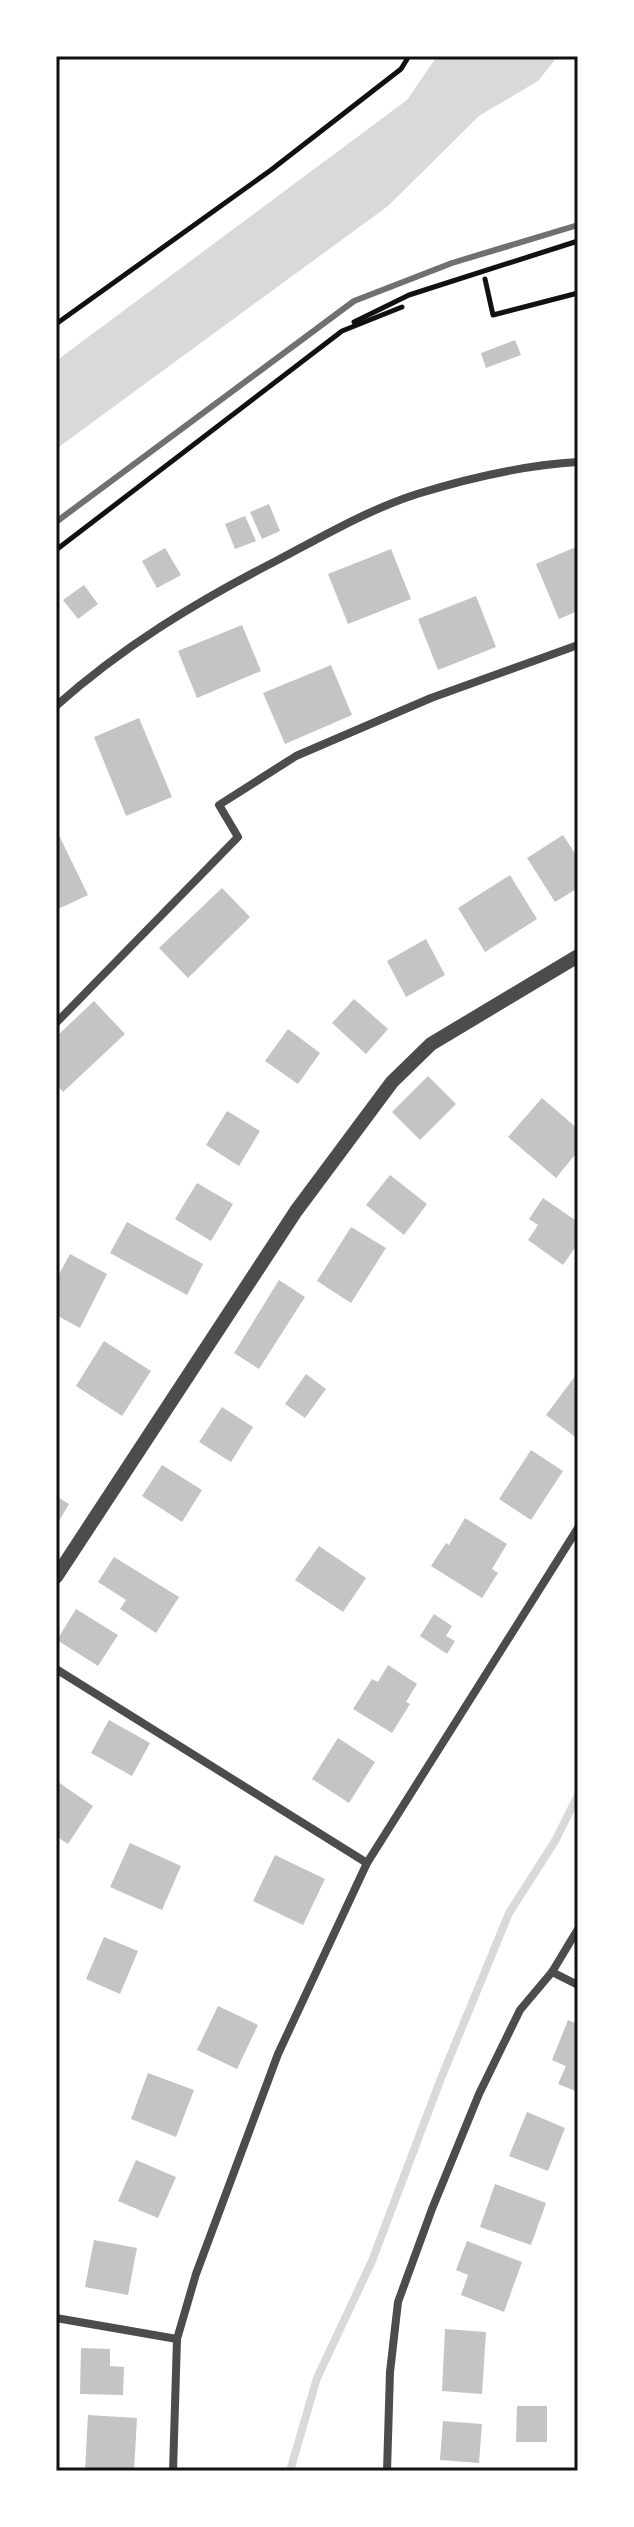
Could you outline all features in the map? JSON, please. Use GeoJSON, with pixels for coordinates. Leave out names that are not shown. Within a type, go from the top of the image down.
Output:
{"type":"FeatureCollection","features":[{"type":"Feature","properties":{"kind":"street"},"geometry":{"type":"LineString","coordinates":[[56,706],[142,636],[225,587],[349,523],[416,495],[538,464],[578,462]]}},
{"type":"Feature","properties":{"kind":"street"},"geometry":{"type":"LineString","coordinates":[[56,1023],[238,837],[219,805],[296,756],[431,698],[578,645]]}},
{"type":"Feature","properties":{"kind":"street"},"geometry":{"type":"LineString","coordinates":[[56,1577],[296,1211],[392,1082],[431,1044],[578,956]]}},
{"type":"Feature","properties":{"kind":"street"},"geometry":{"type":"LineString","coordinates":[[173,2471],[177,2339],[196,2274],[278,2054],[367,1863],[578,1528]]}},
{"type":"Feature","properties":{"kind":"street"},"geometry":{"type":"LineString","coordinates":[[56,1669],[367,1863]]}},
{"type":"Feature","properties":{"kind":"street"},"geometry":{"type":"LineString","coordinates":[[387,2471],[390,2372],[398,2302],[479,2094],[520,2010],[552,1972],[578,1929]]}},
{"type":"Feature","properties":{"kind":"street"},"geometry":{"type":"LineString","coordinates":[[552,1972],[578,1985]]}},
{"type":"Feature","properties":{"kind":"street"},"geometry":{"type":"LineString","coordinates":[[56,2318],[177,2339]]}},
{"type":"Feature","properties":{"kind":"path"},"geometry":{"type":"LineString","coordinates":[[56,324],[271,170],[401,69],[409,56]]}},
{"type":"Feature","properties":{"kind":"path"},"geometry":{"type":"LineString","coordinates":[[56,550],[368,313],[409,295],[578,241]]}},
{"type":"Feature","properties":{"kind":"path"},"geometry":{"type":"LineString","coordinates":[[485,279],[493,315],[578,293]]}},
{"type":"Feature","properties":{"kind":"path"},"geometry":{"type":"LineString","coordinates":[[342,331],[402,307]]}},
{"type":"Feature","properties":{"kind":"shaded area"},"geometry":{"type":"Polygon","coordinates":[[[437,56],[558,56],[538,81],[479,116],[388,206],[56,449],[56,361],[407,100],[437,56]]]}},
{"type":"Feature","properties":{"kind":"building"},"geometry":{"type":"Polygon","coordinates":[[[515,340],[521,355],[486,368],[481,353],[515,340]]]}},
{"type":"Feature","properties":{"kind":"building"},"geometry":{"type":"Polygon","coordinates":[[[269,504],[280,531],[262,539],[250,512],[269,504]]]}},
{"type":"Feature","properties":{"kind":"building"},"geometry":{"type":"Polygon","coordinates":[[[245,516],[256,541],[235,549],[225,524],[245,516]]]}},
{"type":"Feature","properties":{"kind":"building"},"geometry":{"type":"Polygon","coordinates":[[[578,546],[578,611],[559,619],[536,564],[578,546]]]}},
{"type":"Feature","properties":{"kind":"building"},"geometry":{"type":"Polygon","coordinates":[[[165,548],[181,575],[157,588],[142,561],[165,548]]]}},
{"type":"Feature","properties":{"kind":"building"},"geometry":{"type":"Polygon","coordinates":[[[391,549],[411,599],[348,624],[328,574],[391,549]]]}},
{"type":"Feature","properties":{"kind":"building"},"geometry":{"type":"Polygon","coordinates":[[[84,585],[98,604],[78,619],[63,600],[84,585]]]}},
{"type":"Feature","properties":{"kind":"building"},"geometry":{"type":"Polygon","coordinates":[[[476,596],[496,647],[438,670],[418,619],[476,596]]]}},
{"type":"Feature","properties":{"kind":"building"},"geometry":{"type":"Polygon","coordinates":[[[242,625],[261,671],[197,698],[178,651],[242,625]]]}},
{"type":"Feature","properties":{"kind":"building"},"geometry":{"type":"Polygon","coordinates":[[[331,665],[352,715],[285,744],[263,693],[331,665]]]}},
{"type":"Feature","properties":{"kind":"building"},"geometry":{"type":"Polygon","coordinates":[[[139,718],[172,797],[126,816],[94,737],[139,718]]]}},
{"type":"Feature","properties":{"kind":"building"},"geometry":{"type":"Polygon","coordinates":[[[56,829],[88,895],[56,910],[56,829]]]}},
{"type":"Feature","properties":{"kind":"building"},"geometry":{"type":"Polygon","coordinates":[[[563,835],[578,858],[578,888],[555,902],[527,858],[563,835]]]}},
{"type":"Feature","properties":{"kind":"building"},"geometry":{"type":"Polygon","coordinates":[[[510,875],[537,919],[485,952],[458,908],[510,875]]]}},
{"type":"Feature","properties":{"kind":"building"},"geometry":{"type":"Polygon","coordinates":[[[222,888],[250,917],[188,978],[159,948],[222,888]]]}},
{"type":"Feature","properties":{"kind":"building"},"geometry":{"type":"Polygon","coordinates":[[[426,939],[445,975],[406,997],[387,961],[426,939]]]}},
{"type":"Feature","properties":{"kind":"building"},"geometry":{"type":"Polygon","coordinates":[[[354,999],[388,1029],[366,1054],[332,1023],[354,999]]]}},
{"type":"Feature","properties":{"kind":"building"},"geometry":{"type":"Polygon","coordinates":[[[94,1001],[125,1034],[63,1092],[56,1084],[56,1037],[94,1001]]]}},
{"type":"Feature","properties":{"kind":"building"},"geometry":{"type":"Polygon","coordinates":[[[288,1029],[320,1053],[298,1084],[265,1061],[288,1029]]]}},
{"type":"Feature","properties":{"kind":"building"},"geometry":{"type":"Polygon","coordinates":[[[428,1076],[456,1104],[420,1140],[392,1112],[428,1076]]]}},
{"type":"Feature","properties":{"kind":"building"},"geometry":{"type":"Polygon","coordinates":[[[542,1098],[578,1129],[578,1151],[556,1178],[508,1137],[542,1098]]]}},
{"type":"Feature","properties":{"kind":"building"},"geometry":{"type":"Polygon","coordinates":[[[227,1111],[260,1131],[239,1166],[206,1145],[227,1111]]]}},
{"type":"Feature","properties":{"kind":"building"},"geometry":{"type":"Polygon","coordinates":[[[390,1175],[427,1204],[404,1235],[366,1205],[390,1175]]]}},
{"type":"Feature","properties":{"kind":"building"},"geometry":{"type":"Polygon","coordinates":[[[197,1183],[233,1204],[211,1241],[175,1219],[197,1183]]]}},
{"type":"Feature","properties":{"kind":"building"},"geometry":{"type":"Polygon","coordinates":[[[543,1198],[578,1222],[578,1243],[563,1265],[528,1240],[538,1225],[529,1219],[543,1198]]]}},
{"type":"Feature","properties":{"kind":"building"},"geometry":{"type":"Polygon","coordinates":[[[127,1222],[203,1264],[187,1295],[110,1253],[127,1222]]]}},
{"type":"Feature","properties":{"kind":"building"},"geometry":{"type":"Polygon","coordinates":[[[351,1227],[386,1248],[351,1303],[317,1281],[351,1227]]]}},
{"type":"Feature","properties":{"kind":"building"},"geometry":{"type":"Polygon","coordinates":[[[70,1254],[107,1274],[80,1328],[56,1315],[56,1280],[70,1254]]]}},
{"type":"Feature","properties":{"kind":"building"},"geometry":{"type":"Polygon","coordinates":[[[279,1280],[305,1297],[259,1369],[234,1353],[279,1280]]]}},
{"type":"Feature","properties":{"kind":"building"},"geometry":{"type":"Polygon","coordinates":[[[104,1341],[151,1371],[122,1416],[76,1386],[104,1341]]]}},
{"type":"Feature","properties":{"kind":"building"},"geometry":{"type":"Polygon","coordinates":[[[306,1374],[326,1389],[305,1418],[285,1404],[306,1374]]]}},
{"type":"Feature","properties":{"kind":"building"},"geometry":{"type":"Polygon","coordinates":[[[578,1376],[578,1439],[546,1415],[578,1376]]]}},
{"type":"Feature","properties":{"kind":"building"},"geometry":{"type":"Polygon","coordinates":[[[222,1407],[253,1427],[231,1462],[199,1442],[222,1407]]]}},
{"type":"Feature","properties":{"kind":"building"},"geometry":{"type":"Polygon","coordinates":[[[531,1450],[563,1471],[531,1520],[499,1499],[531,1450]]]}},
{"type":"Feature","properties":{"kind":"building"},"geometry":{"type":"Polygon","coordinates":[[[162,1465],[202,1490],[182,1522],[142,1496],[162,1465]]]}},
{"type":"Feature","properties":{"kind":"building"},"geometry":{"type":"Polygon","coordinates":[[[56,1496],[69,1504],[56,1526],[56,1496]]]}},
{"type":"Feature","properties":{"kind":"building"},"geometry":{"type":"Polygon","coordinates":[[[465,1518],[507,1544],[492,1569],[498,1573],[482,1598],[431,1566],[446,1543],[449,1545],[465,1518]]]}},
{"type":"Feature","properties":{"kind":"building"},"geometry":{"type":"Polygon","coordinates":[[[319,1546],[366,1578],[343,1612],[295,1580],[319,1546]]]}},
{"type":"Feature","properties":{"kind":"building"},"geometry":{"type":"Polygon","coordinates":[[[114,1557],[179,1597],[156,1633],[120,1609],[126,1600],[98,1582],[114,1557]]]}},
{"type":"Feature","properties":{"kind":"building"},"geometry":{"type":"Polygon","coordinates":[[[76,1609],[118,1635],[98,1666],[57,1640],[76,1609]]]}},
{"type":"Feature","properties":{"kind":"building"},"geometry":{"type":"Polygon","coordinates":[[[434,1614],[452,1626],[446,1636],[455,1641],[447,1654],[420,1636],[434,1614]]]}},
{"type":"Feature","properties":{"kind":"building"},"geometry":{"type":"Polygon","coordinates":[[[388,1665],[417,1684],[406,1702],[410,1704],[392,1733],[353,1709],[372,1679],[378,1682],[388,1665]]]}},
{"type":"Feature","properties":{"kind":"building"},"geometry":{"type":"Polygon","coordinates":[[[109,1720],[150,1743],[132,1776],[91,1753],[109,1720]]]}},
{"type":"Feature","properties":{"kind":"building"},"geometry":{"type":"Polygon","coordinates":[[[338,1738],[375,1762],[349,1803],[312,1779],[338,1738]]]}},
{"type":"Feature","properties":{"kind":"building"},"geometry":{"type":"Polygon","coordinates":[[[58,1782],[93,1806],[68,1844],[56,1836],[58,1782]]]}},
{"type":"Feature","properties":{"kind":"building"},"geometry":{"type":"Polygon","coordinates":[[[130,1843],[181,1866],[162,1910],[110,1887],[130,1843]]]}},
{"type":"Feature","properties":{"kind":"building"},"geometry":{"type":"Polygon","coordinates":[[[275,1855],[325,1879],[303,1925],[253,1901],[275,1855]]]}},
{"type":"Feature","properties":{"kind":"building"},"geometry":{"type":"Polygon","coordinates":[[[104,1937],[138,1951],[120,1994],[86,1979],[104,1937]]]}},
{"type":"Feature","properties":{"kind":"building"},"geometry":{"type":"Polygon","coordinates":[[[218,2006],[258,2025],[237,2069],[197,2050],[218,2006]]]}},
{"type":"Feature","properties":{"kind":"building"},"geometry":{"type":"Polygon","coordinates":[[[568,2020],[578,2024],[578,2092],[558,2084],[566,2066],[552,2060],[568,2020]]]}},
{"type":"Feature","properties":{"kind":"building"},"geometry":{"type":"Polygon","coordinates":[[[148,2073],[194,2090],[176,2137],[131,2119],[148,2073]]]}},
{"type":"Feature","properties":{"kind":"building"},"geometry":{"type":"Polygon","coordinates":[[[527,2112],[565,2128],[548,2171],[509,2156],[527,2112]]]}},
{"type":"Feature","properties":{"kind":"building"},"geometry":{"type":"Polygon","coordinates":[[[136,2160],[176,2177],[158,2218],[118,2201],[136,2160]]]}},
{"type":"Feature","properties":{"kind":"building"},"geometry":{"type":"Polygon","coordinates":[[[495,2184],[546,2203],[531,2245],[480,2227],[495,2184]]]}},
{"type":"Feature","properties":{"kind":"building"},"geometry":{"type":"Polygon","coordinates":[[[94,2240],[137,2248],[128,2295],[85,2287],[94,2240]]]}},
{"type":"Feature","properties":{"kind":"building"},"geometry":{"type":"Polygon","coordinates":[[[467,2241],[522,2262],[504,2312],[461,2295],[468,2275],[456,2270],[467,2241]]]}},
{"type":"Feature","properties":{"kind":"building"},"geometry":{"type":"Polygon","coordinates":[[[445,2329],[486,2332],[482,2394],[442,2391],[445,2329]]]}},
{"type":"Feature","properties":{"kind":"building"},"geometry":{"type":"Polygon","coordinates":[[[81,2348],[110,2349],[110,2366],[124,2367],[123,2395],[80,2394],[81,2348]]]}},
{"type":"Feature","properties":{"kind":"building"},"geometry":{"type":"Polygon","coordinates":[[[517,2406],[547,2406],[547,2442],[516,2442],[517,2406]]]}},
{"type":"Feature","properties":{"kind":"building"},"geometry":{"type":"Polygon","coordinates":[[[88,2415],[137,2418],[134,2471],[85,2471],[88,2415]]]}},
{"type":"Feature","properties":{"kind":"building"},"geometry":{"type":"Polygon","coordinates":[[[443,2421],[482,2424],[479,2463],[440,2460],[443,2421]]]}},
{"type":"Feature","properties":{"kind":"waterway"},"geometry":{"type":"LineString","coordinates":[[290,2471],[317,2378],[372,2261],[440,2081],[509,1913],[555,1841],[578,1795]]}},
{"type":"Feature","properties":{"kind":"railway"},"geometry":{"type":"LineString","coordinates":[[56,522],[354,301],[452,263],[578,225]]}}]}
